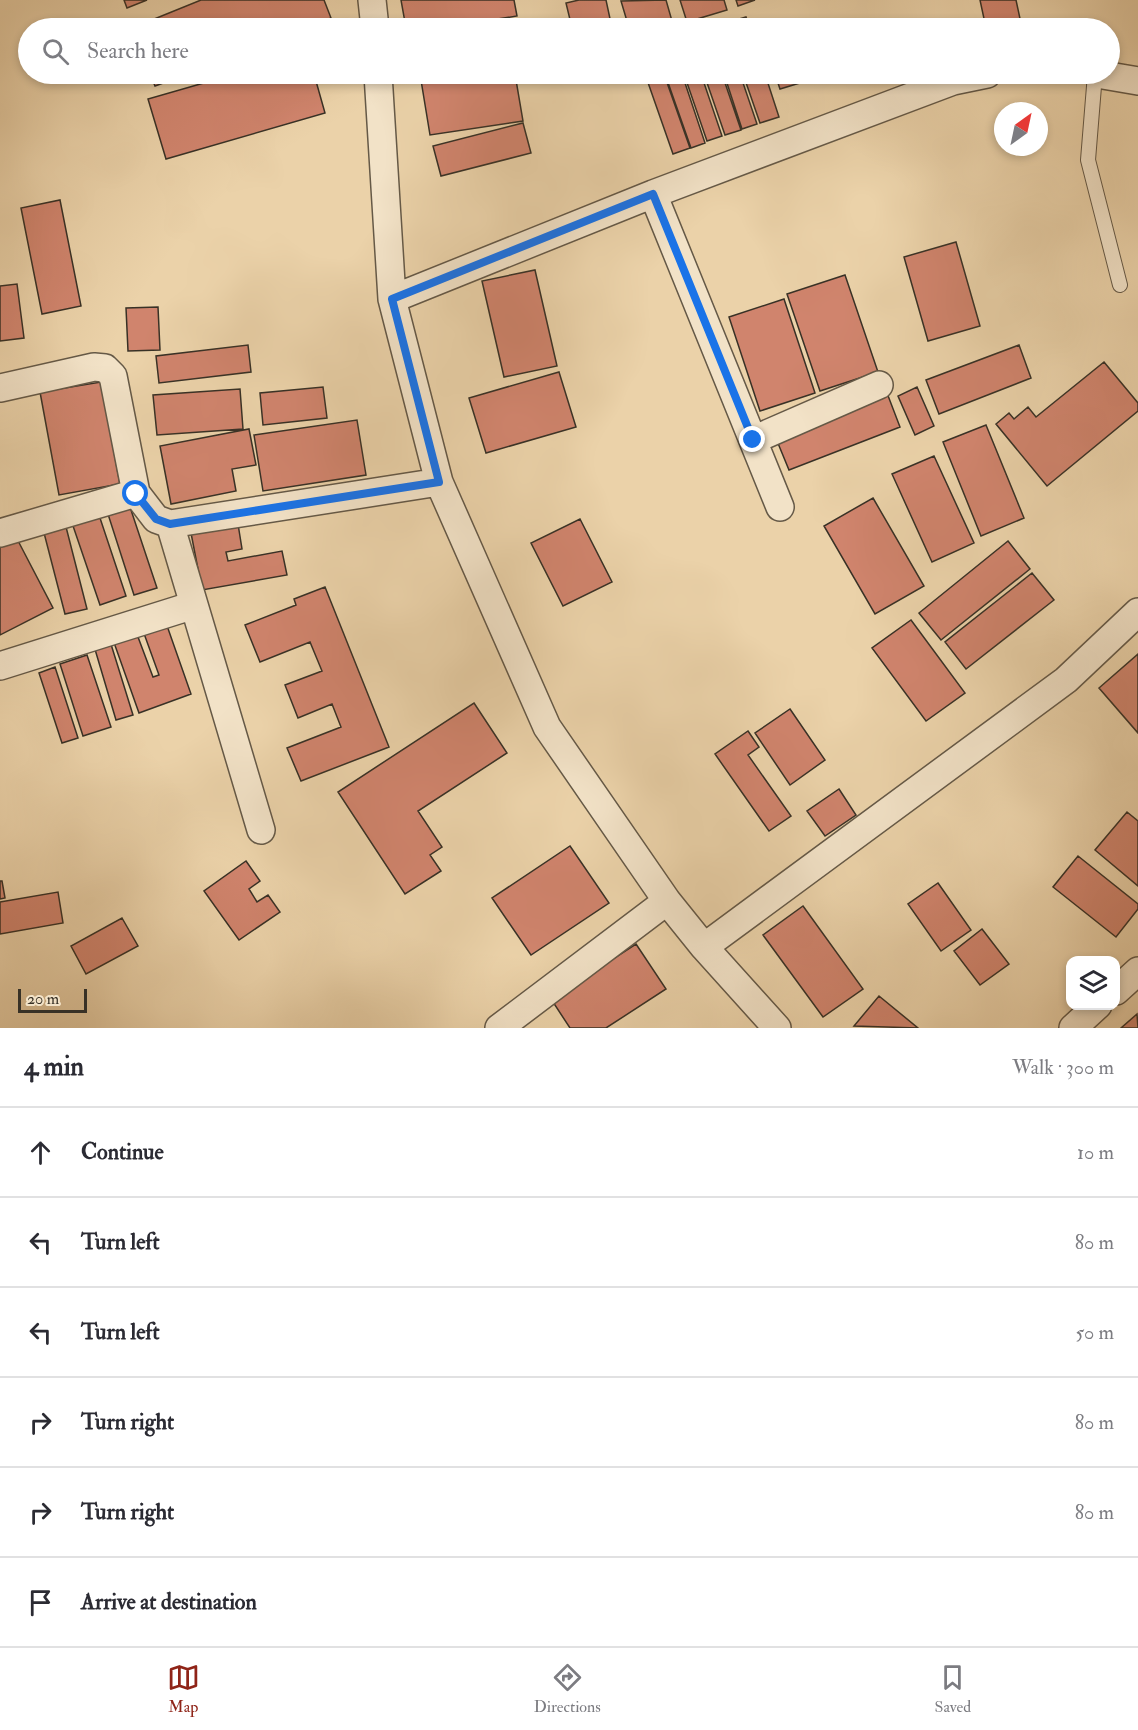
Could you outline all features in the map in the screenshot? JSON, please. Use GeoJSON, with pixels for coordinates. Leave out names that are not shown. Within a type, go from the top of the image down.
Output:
{"type":"FeatureCollection","features":[{"type":"Feature","properties":{"kind":"street"},"geometry":{"type":"LineString","coordinates":[[372,0],[374,18]]}},
{"type":"Feature","properties":{"kind":"street"},"geometry":{"type":"LineString","coordinates":[[1120,78],[1138,81]]}},
{"type":"Feature","properties":{"kind":"street"},"geometry":{"type":"LineString","coordinates":[[379,84],[392,299],[439,482],[547,728],[667,901],[704,947],[777,1028]]}},
{"type":"Feature","properties":{"kind":"street"},"geometry":{"type":"LineString","coordinates":[[392,299],[653,194],[945,84]]}},
{"type":"Feature","properties":{"kind":"street"},"geometry":{"type":"LineString","coordinates":[[653,194],[780,507]]}},
{"type":"Feature","properties":{"kind":"street"},"geometry":{"type":"LineString","coordinates":[[0,388],[94,367],[105,368],[113,376],[117,387],[136,494],[156,519],[170,524],[439,482]]}},
{"type":"Feature","properties":{"kind":"street"},"geometry":{"type":"LineString","coordinates":[[753,440],[879,385]]}},
{"type":"Feature","properties":{"kind":"street"},"geometry":{"type":"LineString","coordinates":[[0,533],[136,494]]}},
{"type":"Feature","properties":{"kind":"street"},"geometry":{"type":"LineString","coordinates":[[170,524],[261,830]]}},
{"type":"Feature","properties":{"kind":"street"},"geometry":{"type":"LineString","coordinates":[[0,666],[194,605]]}},
{"type":"Feature","properties":{"kind":"street"},"geometry":{"type":"LineString","coordinates":[[704,947],[1066,680],[1138,612]]}},
{"type":"Feature","properties":{"kind":"street"},"geometry":{"type":"LineString","coordinates":[[499,1028],[667,901]]}},
{"type":"Feature","properties":{"kind":"street"},"geometry":{"type":"LineString","coordinates":[[1120,987],[1138,971]]}},
{"type":"Feature","properties":{"kind":"street"},"geometry":{"type":"LineString","coordinates":[[1072,1028],[1092,1010]]}},
{"type":"Feature","properties":{"kind":"lane"},"geometry":{"type":"LineString","coordinates":[[1095,84],[1088,160],[1120,285]]}},
{"type":"Feature","properties":{"kind":"building"},"geometry":{"type":"Polygon","coordinates":[[[124,0],[147,0],[127,8],[124,0]]]}},
{"type":"Feature","properties":{"kind":"building"},"geometry":{"type":"Polygon","coordinates":[[[201,0],[324,0],[331,18],[157,18],[201,0]]]}},
{"type":"Feature","properties":{"kind":"building"},"geometry":{"type":"Polygon","coordinates":[[[401,0],[514,0],[517,16],[504,18],[404,18],[401,0]]]}},
{"type":"Feature","properties":{"kind":"building"},"geometry":{"type":"Polygon","coordinates":[[[579,0],[606,0],[610,18],[570,18],[566,3],[579,0]]]}},
{"type":"Feature","properties":{"kind":"building"},"geometry":{"type":"Polygon","coordinates":[[[666,0],[671,18],[626,18],[621,1],[666,0]]]}},
{"type":"Feature","properties":{"kind":"building"},"geometry":{"type":"Polygon","coordinates":[[[680,0],[724,0],[727,10],[700,18],[686,18],[680,0]]]}},
{"type":"Feature","properties":{"kind":"building"},"geometry":{"type":"Polygon","coordinates":[[[736,0],[755,0],[738,6],[736,0]]]}},
{"type":"Feature","properties":{"kind":"building"},"geometry":{"type":"Polygon","coordinates":[[[980,0],[1016,0],[1020,18],[984,18],[980,0]]]}},
{"type":"Feature","properties":{"kind":"building"},"geometry":{"type":"Polygon","coordinates":[[[200,84],[317,84],[325,113],[166,159],[148,99],[200,84]]]}},
{"type":"Feature","properties":{"kind":"building"},"geometry":{"type":"Polygon","coordinates":[[[422,84],[517,84],[523,121],[430,135],[422,84]]]}},
{"type":"Feature","properties":{"kind":"building"},"geometry":{"type":"Polygon","coordinates":[[[648,84],[668,84],[690,148],[673,154],[648,84]]]}},
{"type":"Feature","properties":{"kind":"building"},"geometry":{"type":"Polygon","coordinates":[[[669,84],[685,84],[705,143],[691,148],[669,84]]]}},
{"type":"Feature","properties":{"kind":"building"},"geometry":{"type":"Polygon","coordinates":[[[687,84],[704,84],[722,136],[707,141],[687,84]]]}},
{"type":"Feature","properties":{"kind":"building"},"geometry":{"type":"Polygon","coordinates":[[[707,84],[725,84],[741,130],[725,135],[707,84]]]}},
{"type":"Feature","properties":{"kind":"building"},"geometry":{"type":"Polygon","coordinates":[[[727,84],[743,84],[757,124],[742,129],[727,84]]]}},
{"type":"Feature","properties":{"kind":"building"},"geometry":{"type":"Polygon","coordinates":[[[746,84],[768,84],[779,117],[760,123],[746,84]]]}},
{"type":"Feature","properties":{"kind":"building"},"geometry":{"type":"Polygon","coordinates":[[[778,84],[796,84],[780,89],[778,84]]]}},
{"type":"Feature","properties":{"kind":"building"},"geometry":{"type":"Polygon","coordinates":[[[523,123],[531,153],[441,176],[433,146],[523,123]]]}},
{"type":"Feature","properties":{"kind":"building"},"geometry":{"type":"Polygon","coordinates":[[[60,200],[81,306],[42,314],[21,208],[60,200]]]}},
{"type":"Feature","properties":{"kind":"building"},"geometry":{"type":"Polygon","coordinates":[[[956,242],[980,326],[928,341],[904,257],[956,242]]]}},
{"type":"Feature","properties":{"kind":"building"},"geometry":{"type":"Polygon","coordinates":[[[535,270],[557,366],[504,377],[482,281],[535,270]]]}},
{"type":"Feature","properties":{"kind":"building"},"geometry":{"type":"Polygon","coordinates":[[[845,275],[878,372],[820,391],[787,294],[845,275]]]}},
{"type":"Feature","properties":{"kind":"building"},"geometry":{"type":"Polygon","coordinates":[[[17,284],[24,338],[0,341],[0,286],[17,284]]]}},
{"type":"Feature","properties":{"kind":"building"},"geometry":{"type":"Polygon","coordinates":[[[784,299],[815,393],[760,411],[729,317],[784,299]]]}},
{"type":"Feature","properties":{"kind":"building"},"geometry":{"type":"Polygon","coordinates":[[[158,307],[160,350],[128,351],[126,308],[158,307]]]}},
{"type":"Feature","properties":{"kind":"building"},"geometry":{"type":"Polygon","coordinates":[[[248,345],[251,372],[159,383],[156,356],[248,345]]]}},
{"type":"Feature","properties":{"kind":"building"},"geometry":{"type":"Polygon","coordinates":[[[1019,345],[1031,378],[939,414],[926,380],[1019,345]]]}},
{"type":"Feature","properties":{"kind":"building"},"geometry":{"type":"Polygon","coordinates":[[[1104,362],[1138,403],[1138,411],[1047,486],[996,424],[1009,413],[1014,419],[1028,407],[1036,417],[1104,362]]]}},
{"type":"Feature","properties":{"kind":"building"},"geometry":{"type":"Polygon","coordinates":[[[559,372],[576,427],[486,453],[469,398],[559,372]]]}},
{"type":"Feature","properties":{"kind":"building"},"geometry":{"type":"Polygon","coordinates":[[[101,382],[120,484],[59,495],[40,392],[101,382]]]}},
{"type":"Feature","properties":{"kind":"building"},"geometry":{"type":"Polygon","coordinates":[[[323,387],[327,418],[263,425],[260,393],[323,387]]]}},
{"type":"Feature","properties":{"kind":"building"},"geometry":{"type":"Polygon","coordinates":[[[917,387],[934,426],[915,435],[898,396],[917,387]]]}},
{"type":"Feature","properties":{"kind":"building"},"geometry":{"type":"Polygon","coordinates":[[[240,389],[243,429],[157,435],[153,395],[240,389]]]}},
{"type":"Feature","properties":{"kind":"building"},"geometry":{"type":"Polygon","coordinates":[[[887,393],[900,427],[789,470],[775,436],[887,393]]]}},
{"type":"Feature","properties":{"kind":"building"},"geometry":{"type":"Polygon","coordinates":[[[357,420],[366,475],[263,491],[254,435],[357,420]]]}},
{"type":"Feature","properties":{"kind":"building"},"geometry":{"type":"Polygon","coordinates":[[[986,425],[1024,518],[981,536],[943,442],[986,425]]]}},
{"type":"Feature","properties":{"kind":"building"},"geometry":{"type":"Polygon","coordinates":[[[249,429],[256,465],[232,469],[236,491],[171,504],[160,446],[249,429]]]}},
{"type":"Feature","properties":{"kind":"building"},"geometry":{"type":"Polygon","coordinates":[[[934,456],[974,543],[932,562],[892,474],[934,456]]]}},
{"type":"Feature","properties":{"kind":"building"},"geometry":{"type":"Polygon","coordinates":[[[873,498],[924,586],[875,614],[824,526],[873,498]]]}},
{"type":"Feature","properties":{"kind":"building"},"geometry":{"type":"Polygon","coordinates":[[[129,504],[157,588],[134,595],[107,511],[129,504]]]}},
{"type":"Feature","properties":{"kind":"building"},"geometry":{"type":"Polygon","coordinates":[[[98,512],[126,596],[100,605],[71,520],[98,512]]]}},
{"type":"Feature","properties":{"kind":"building"},"geometry":{"type":"Polygon","coordinates":[[[580,519],[612,582],[563,606],[531,543],[580,519]]]}},
{"type":"Feature","properties":{"kind":"building"},"geometry":{"type":"Polygon","coordinates":[[[65,523],[87,609],[65,614],[43,529],[65,523]]]}},
{"type":"Feature","properties":{"kind":"building"},"geometry":{"type":"Polygon","coordinates":[[[238,524],[242,549],[226,552],[228,561],[282,551],[287,575],[202,590],[191,533],[238,524]]]}},
{"type":"Feature","properties":{"kind":"building"},"geometry":{"type":"Polygon","coordinates":[[[15,535],[53,608],[0,635],[0,543],[15,535]]]}},
{"type":"Feature","properties":{"kind":"building"},"geometry":{"type":"Polygon","coordinates":[[[1008,541],[1030,569],[941,640],[919,613],[1008,541]]]}},
{"type":"Feature","properties":{"kind":"building"},"geometry":{"type":"Polygon","coordinates":[[[1032,573],[1054,600],[966,669],[945,642],[1032,573]]]}},
{"type":"Feature","properties":{"kind":"building"},"geometry":{"type":"Polygon","coordinates":[[[325,587],[389,747],[301,781],[287,748],[341,727],[332,704],[298,718],[285,685],[322,671],[310,642],[260,662],[245,625],[296,605],[294,599],[325,587]]]}},
{"type":"Feature","properties":{"kind":"building"},"geometry":{"type":"Polygon","coordinates":[[[165,620],[191,694],[139,713],[112,637],[135,629],[153,677],[159,675],[142,628],[165,620]]]}},
{"type":"Feature","properties":{"kind":"building"},"geometry":{"type":"Polygon","coordinates":[[[911,620],[965,693],[926,721],[872,648],[911,620]]]}},
{"type":"Feature","properties":{"kind":"building"},"geometry":{"type":"Polygon","coordinates":[[[110,641],[133,715],[116,720],[94,646],[110,641]]]}},
{"type":"Feature","properties":{"kind":"building"},"geometry":{"type":"Polygon","coordinates":[[[1138,654],[1138,733],[1099,688],[1138,654]]]}},
{"type":"Feature","properties":{"kind":"building"},"geometry":{"type":"Polygon","coordinates":[[[87,655],[111,727],[83,736],[60,664],[87,655]]]}},
{"type":"Feature","properties":{"kind":"building"},"geometry":{"type":"Polygon","coordinates":[[[55,667],[78,738],[62,743],[39,673],[55,667]]]}},
{"type":"Feature","properties":{"kind":"building"},"geometry":{"type":"Polygon","coordinates":[[[474,703],[507,753],[418,811],[442,847],[430,855],[441,871],[405,894],[338,792],[474,703]]]}},
{"type":"Feature","properties":{"kind":"building"},"geometry":{"type":"Polygon","coordinates":[[[790,709],[825,760],[790,785],[755,733],[790,709]]]}},
{"type":"Feature","properties":{"kind":"building"},"geometry":{"type":"Polygon","coordinates":[[[748,731],[759,747],[748,755],[791,816],[769,831],[715,754],[748,731]]]}},
{"type":"Feature","properties":{"kind":"building"},"geometry":{"type":"Polygon","coordinates":[[[839,789],[856,815],[825,836],[807,811],[839,789]]]}},
{"type":"Feature","properties":{"kind":"building"},"geometry":{"type":"Polygon","coordinates":[[[1127,812],[1138,821],[1138,886],[1095,850],[1127,812]]]}},
{"type":"Feature","properties":{"kind":"building"},"geometry":{"type":"Polygon","coordinates":[[[570,846],[609,903],[531,955],[492,898],[570,846]]]}},
{"type":"Feature","properties":{"kind":"building"},"geometry":{"type":"Polygon","coordinates":[[[1078,856],[1138,904],[1138,909],[1116,937],[1053,887],[1078,856]]]}},
{"type":"Feature","properties":{"kind":"building"},"geometry":{"type":"Polygon","coordinates":[[[246,861],[260,881],[249,889],[257,902],[268,895],[280,912],[239,940],[204,891],[246,861]]]}},
{"type":"Feature","properties":{"kind":"building"},"geometry":{"type":"Polygon","coordinates":[[[0,881],[2,881],[5,898],[0,899],[0,881]]]}},
{"type":"Feature","properties":{"kind":"building"},"geometry":{"type":"Polygon","coordinates":[[[938,883],[971,930],[941,951],[908,904],[938,883]]]}},
{"type":"Feature","properties":{"kind":"building"},"geometry":{"type":"Polygon","coordinates":[[[58,892],[63,923],[0,934],[0,902],[58,892]]]}},
{"type":"Feature","properties":{"kind":"building"},"geometry":{"type":"Polygon","coordinates":[[[803,906],[863,989],[823,1017],[763,935],[803,906]]]}},
{"type":"Feature","properties":{"kind":"building"},"geometry":{"type":"Polygon","coordinates":[[[122,918],[138,946],[86,974],[71,946],[122,918]]]}},
{"type":"Feature","properties":{"kind":"building"},"geometry":{"type":"Polygon","coordinates":[[[982,929],[1009,964],[980,985],[954,951],[982,929]]]}},
{"type":"Feature","properties":{"kind":"building"},"geometry":{"type":"Polygon","coordinates":[[[636,944],[666,989],[606,1028],[570,1028],[551,999],[636,944]]]}},
{"type":"Feature","properties":{"kind":"building"},"geometry":{"type":"Polygon","coordinates":[[[879,996],[918,1028],[854,1026],[879,996]]]}},
{"type":"Feature","properties":{"kind":"building"},"geometry":{"type":"Polygon","coordinates":[[[1137,1014],[1138,1028],[1121,1028],[1137,1014]]]}},
{"type":"Feature","properties":{"kind":"route"},"geometry":{"type":"LineString","coordinates":[[136,494],[156,519],[170,524],[439,482],[392,299],[653,194],[753,440]]}}]}
